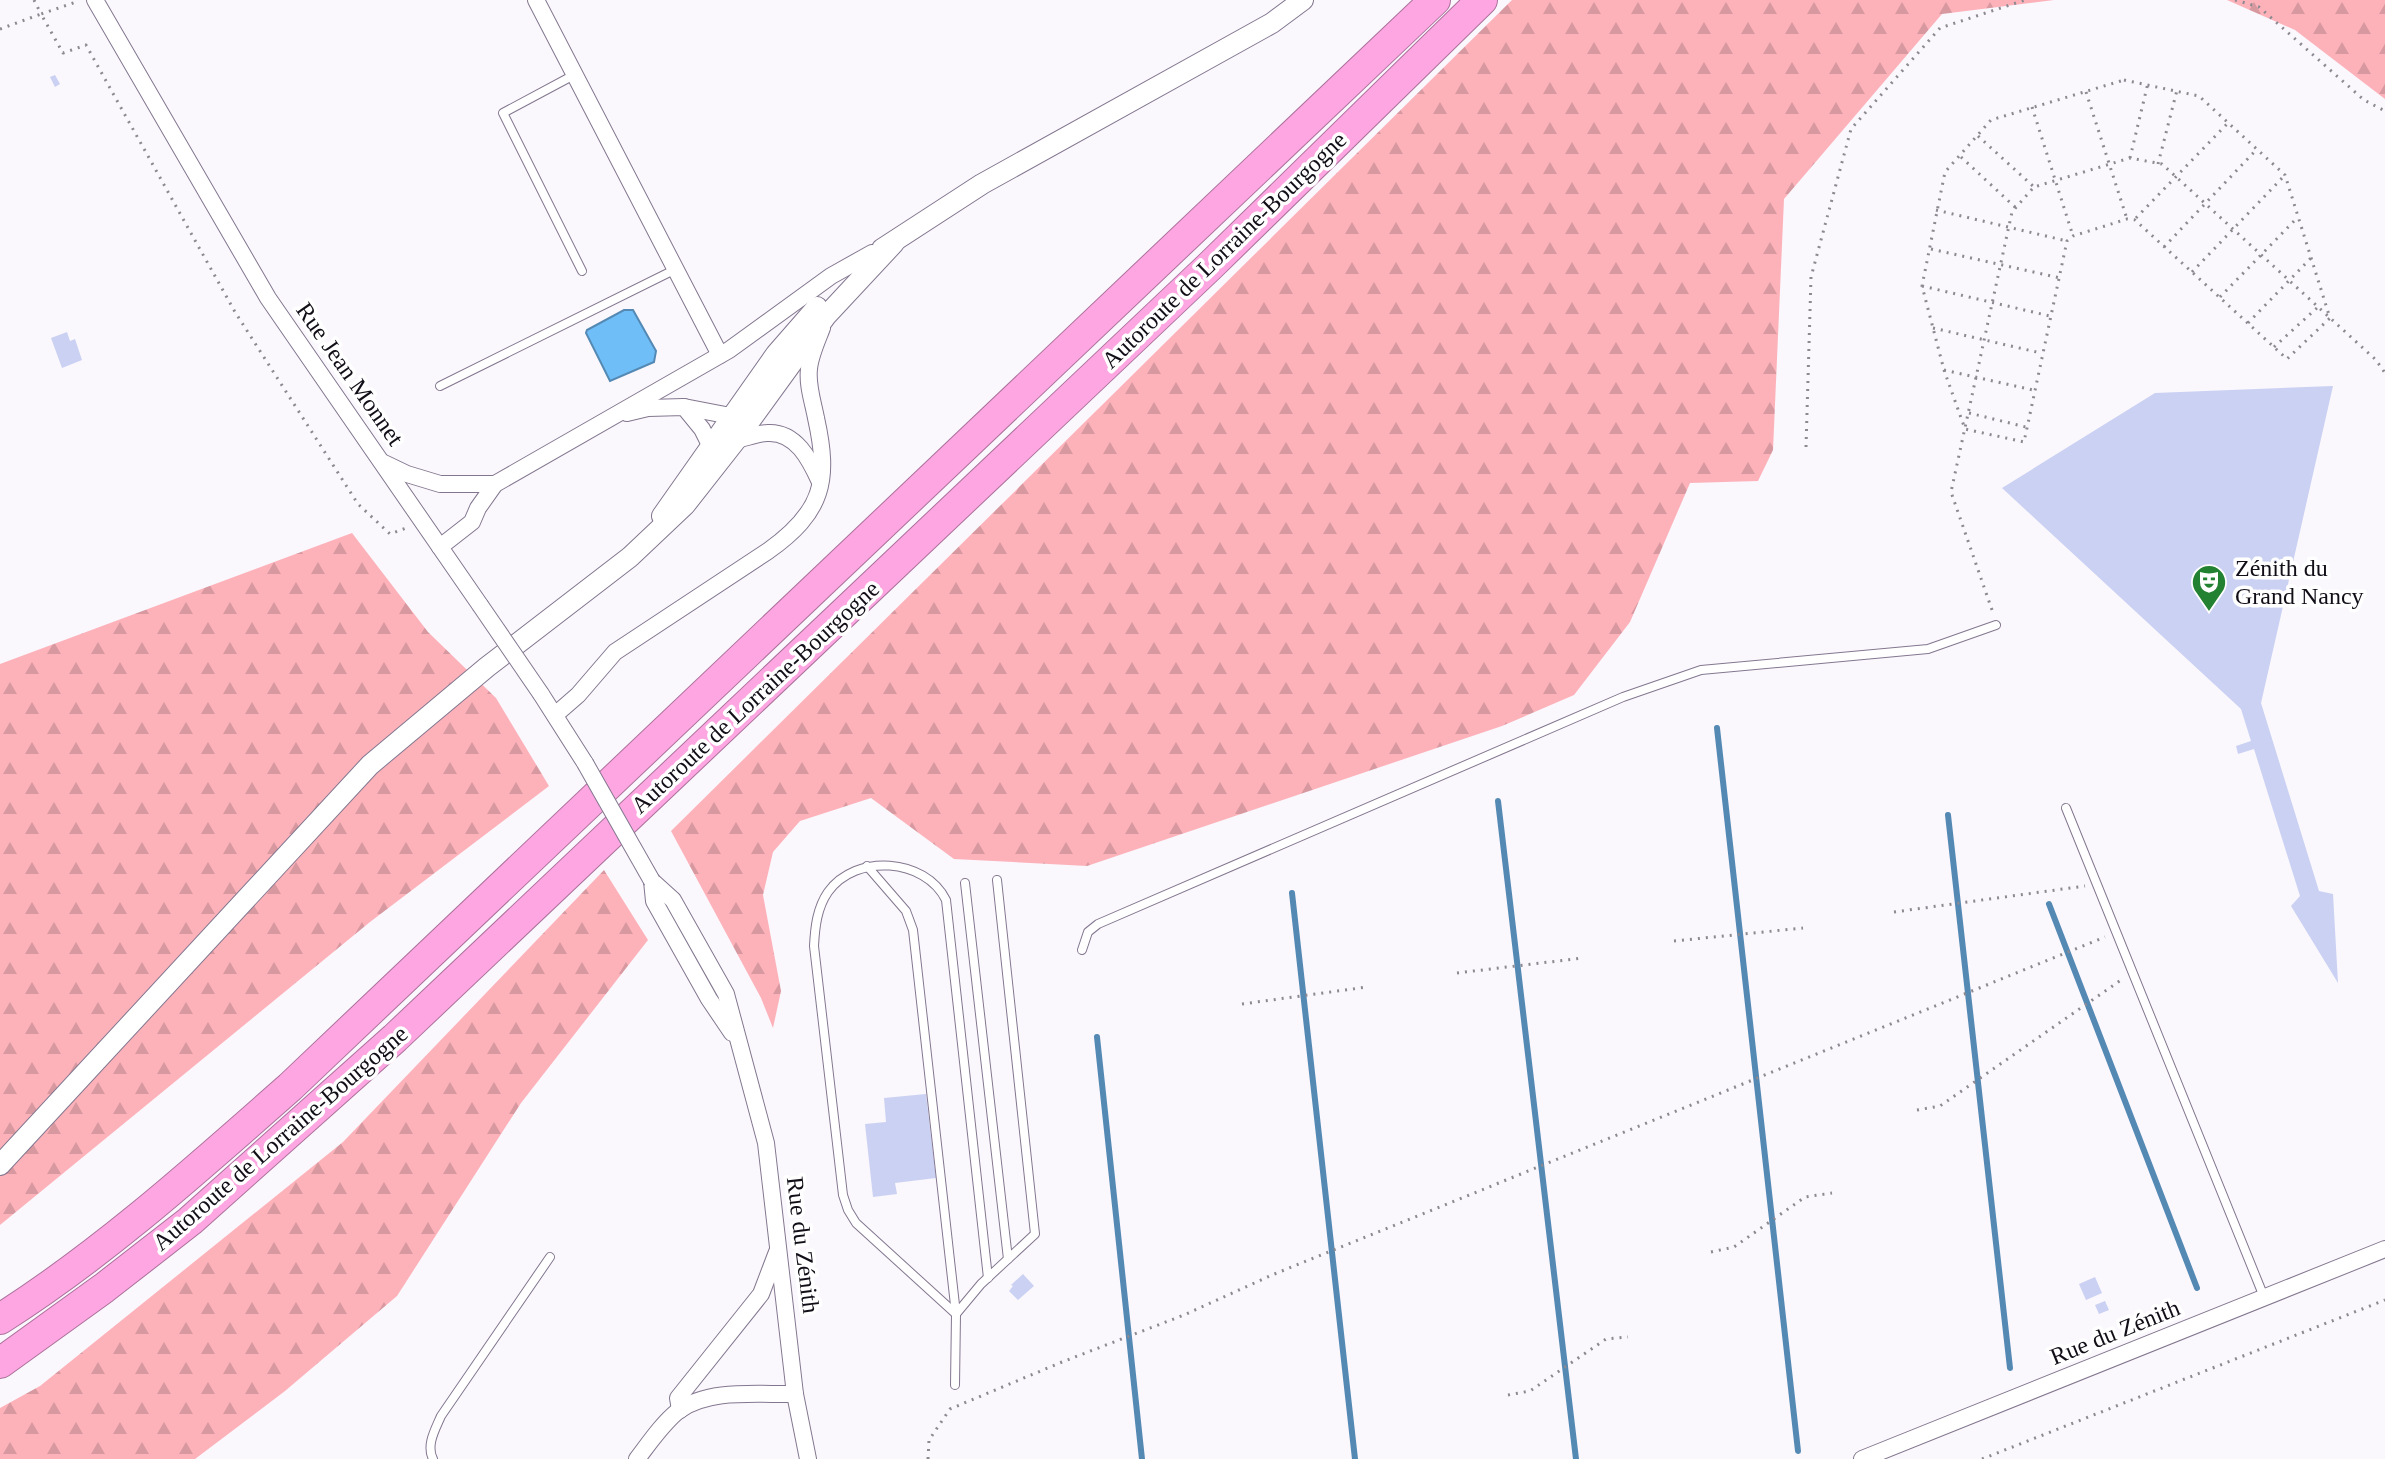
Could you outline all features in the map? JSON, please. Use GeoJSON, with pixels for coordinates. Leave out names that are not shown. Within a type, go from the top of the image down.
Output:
{"type":"FeatureCollection","features":[{"type":"Feature","properties":{"kind":"highway","name":"Autoroute de Lorraine-Bourgogne"},"geometry":{"type":"LineString","coordinates":[[0,1319],[106,1243],[195,1171],[302,1076],[1435,0]]}},
{"type":"Feature","properties":{"kind":"highway","name":"Autoroute de Lorraine-Bourgogne"},"geometry":{"type":"LineString","coordinates":[[0,1363],[190,1221],[395,1038],[1198,277],[1482,0]]}},
{"type":"Feature","properties":{"kind":"street","name":"Rue Jean Monnet"},"geometry":{"type":"LineString","coordinates":[[95,0],[268,298],[555,715],[652,881]]}},
{"type":"Feature","properties":{"kind":"street"},"geometry":{"type":"LineString","coordinates":[[536,0],[720,355]]}},
{"type":"Feature","properties":{"kind":"street"},"geometry":{"type":"LineString","coordinates":[[440,547],[472,522],[495,484],[720,355],[831,276],[894,243],[982,184],[1272,23],[1303,0]]}},
{"type":"Feature","properties":{"kind":"street"},"geometry":{"type":"LineString","coordinates":[[645,543],[675,495],[711,447],[741,418],[826,316],[894,243]]}},
{"type":"Feature","properties":{"kind":"street"},"geometry":{"type":"LineString","coordinates":[[0,1165],[370,765],[487,667],[645,543],[685,505],[736,440],[741,418],[776,354],[817,307],[872,253]]}},
{"type":"Feature","properties":{"kind":"street"},"geometry":{"type":"LineString","coordinates":[[555,715],[578,695],[615,652],[787,538],[813,508],[824,467],[824,453],[808,368],[826,316]]}},
{"type":"Feature","properties":{"kind":"street"},"geometry":{"type":"LineString","coordinates":[[610,417],[648,408],[684,407],[741,418]]}},
{"type":"Feature","properties":{"kind":"street"},"geometry":{"type":"LineString","coordinates":[[684,407],[702,429],[711,447]]}},
{"type":"Feature","properties":{"kind":"street"},"geometry":{"type":"LineString","coordinates":[[736,440],[768,432],[787,437],[797,443],[811,462],[820,482]]}},
{"type":"Feature","properties":{"kind":"street"},"geometry":{"type":"LineString","coordinates":[[381,461],[407,474],[440,484],[495,484]]}},
{"type":"Feature","properties":{"kind":"street","name":"Rue du Zénith"},"geometry":{"type":"LineString","coordinates":[[652,881],[673,900],[726,994],[759,1110],[766,1143],[795,1394],[806,1458]]}},
{"type":"Feature","properties":{"kind":"street"},"geometry":{"type":"LineString","coordinates":[[680,1410],[678,1398],[761,1294],[772,1270],[778,1245]]}},
{"type":"Feature","properties":{"kind":"street","name":"Rue du Zénith"},"geometry":{"type":"LineString","coordinates":[[1862,1459],[2385,1249]]}},
{"type":"Feature","properties":{"kind":"street"},"geometry":{"type":"LineString","coordinates":[[637,1459],[660,1429],[680,1410],[701,1399],[795,1394]]}},
{"type":"Feature","properties":{"kind":"lane"},"geometry":{"type":"LineString","coordinates":[[575,74],[503,113],[582,271]]}},
{"type":"Feature","properties":{"kind":"lane"},"geometry":{"type":"LineString","coordinates":[[440,386],[676,269]]}},
{"type":"Feature","properties":{"kind":"lane"},"geometry":{"type":"LineString","coordinates":[[1082,950],[1088,932],[1098,924],[1636,692],[1701,670],[1928,649],[1996,625]]}},
{"type":"Feature","properties":{"kind":"lane"},"geometry":{"type":"LineString","coordinates":[[2066,808],[2264,1297]]}},
{"type":"Feature","properties":{"kind":"lane"},"geometry":{"type":"LineString","coordinates":[[956,1314],[856,1223],[843,1195],[814,946],[820,906],[829,891],[841,878],[867,866],[893,866],[932,880],[946,900],[988,1278]]}},
{"type":"Feature","properties":{"kind":"lane"},"geometry":{"type":"LineString","coordinates":[[867,866],[906,911],[913,930],[956,1314],[955,1385]]}},
{"type":"Feature","properties":{"kind":"lane"},"geometry":{"type":"LineString","coordinates":[[956,1314],[988,1278],[1035,1234],[997,880]]}},
{"type":"Feature","properties":{"kind":"lane"},"geometry":{"type":"LineString","coordinates":[[965,883],[1008,1259]]}},
{"type":"Feature","properties":{"kind":"lane"},"geometry":{"type":"LineString","coordinates":[[433,1459],[430,1452],[432,1436],[441,1416],[550,1257]]}},
{"type":"Feature","properties":{"kind":"path"},"geometry":{"type":"LineString","coordinates":[[34,0],[63,53],[86,45],[235,312],[358,504],[390,534],[398,533],[421,519]]}},
{"type":"Feature","properties":{"kind":"path"},"geometry":{"type":"LineString","coordinates":[[0,29],[82,0]]}},
{"type":"Feature","properties":{"kind":"path"},"geometry":{"type":"LineString","coordinates":[[1806,447],[1811,277],[1851,129],[1940,28],[2025,0]]}},
{"type":"Feature","properties":{"kind":"path"},"geometry":{"type":"LineString","coordinates":[[2235,0],[2259,7],[2364,100],[2385,111]]}},
{"type":"Feature","properties":{"kind":"path"},"geometry":{"type":"LineString","coordinates":[[1965,429],[1944,370],[1922,286],[1936,210],[1945,172],[1991,120],[2032,107],[2124,80],[2199,96],[2285,175],[2330,318]]}},
{"type":"Feature","properties":{"kind":"path"},"geometry":{"type":"LineString","coordinates":[[2130,158],[2148,83]]}},
{"type":"Feature","properties":{"kind":"path"},"geometry":{"type":"LineString","coordinates":[[2158,164],[2177,90]]}},
{"type":"Feature","properties":{"kind":"path"},"geometry":{"type":"LineString","coordinates":[[2086,92],[2127,219]]}},
{"type":"Feature","properties":{"kind":"path"},"geometry":{"type":"LineString","coordinates":[[2032,107],[2073,236]]}},
{"type":"Feature","properties":{"kind":"path"},"geometry":{"type":"LineString","coordinates":[[2135,220],[2228,123]]}},
{"type":"Feature","properties":{"kind":"path"},"geometry":{"type":"LineString","coordinates":[[1978,136],[2034,187]]}},
{"type":"Feature","properties":{"kind":"path"},"geometry":{"type":"LineString","coordinates":[[2164,247],[2257,149]]}},
{"type":"Feature","properties":{"kind":"path"},"geometry":{"type":"LineString","coordinates":[[1961,157],[2016,208]]}},
{"type":"Feature","properties":{"kind":"path"},"geometry":{"type":"LineString","coordinates":[[1996,625],[1951,492],[2009,228],[2016,208],[2034,187],[2130,158],[2158,164],[2376,360],[2385,373]]}},
{"type":"Feature","properties":{"kind":"path"},"geometry":{"type":"LineString","coordinates":[[2192,272],[2285,175]]}},
{"type":"Feature","properties":{"kind":"path"},"geometry":{"type":"LineString","coordinates":[[1936,210],[2067,241]]}},
{"type":"Feature","properties":{"kind":"path"},"geometry":{"type":"LineString","coordinates":[[2220,298],[2298,217]]}},
{"type":"Feature","properties":{"kind":"path"},"geometry":{"type":"LineString","coordinates":[[1965,429],[2024,442],[2067,241],[2073,236],[2127,219],[2135,220],[2287,359],[2330,318]]}},
{"type":"Feature","properties":{"kind":"path"},"geometry":{"type":"LineString","coordinates":[[1930,248],[2060,278]]}},
{"type":"Feature","properties":{"kind":"path"},"geometry":{"type":"LineString","coordinates":[[2248,323],[2311,258]]}},
{"type":"Feature","properties":{"kind":"path"},"geometry":{"type":"LineString","coordinates":[[1922,286],[2050,316]]}},
{"type":"Feature","properties":{"kind":"path"},"geometry":{"type":"LineString","coordinates":[[2274,347],[2318,307]]}},
{"type":"Feature","properties":{"kind":"path"},"geometry":{"type":"LineString","coordinates":[[1933,328],[2041,353]]}},
{"type":"Feature","properties":{"kind":"path"},"geometry":{"type":"LineString","coordinates":[[1944,370],[2033,390]]}},
{"type":"Feature","properties":{"kind":"path"},"geometry":{"type":"LineString","coordinates":[[1969,413],[2026,427]]}},
{"type":"Feature","properties":{"kind":"path"},"geometry":{"type":"LineString","coordinates":[[1894,912],[2097,884]]}},
{"type":"Feature","properties":{"kind":"path"},"geometry":{"type":"LineString","coordinates":[[1674,941],[1803,928]]}},
{"type":"Feature","properties":{"kind":"path"},"geometry":{"type":"LineString","coordinates":[[928,1459],[929,1440],[950,1409],[2116,933]]}},
{"type":"Feature","properties":{"kind":"path"},"geometry":{"type":"LineString","coordinates":[[1457,973],[1583,958]]}},
{"type":"Feature","properties":{"kind":"path"},"geometry":{"type":"LineString","coordinates":[[1917,1110],[1940,1106],[2132,972]]}},
{"type":"Feature","properties":{"kind":"path"},"geometry":{"type":"LineString","coordinates":[[1242,1004],[1367,987]]}},
{"type":"Feature","properties":{"kind":"path"},"geometry":{"type":"LineString","coordinates":[[1711,1252],[1734,1247],[1805,1197],[1832,1193]]}},
{"type":"Feature","properties":{"kind":"path"},"geometry":{"type":"LineString","coordinates":[[1982,1459],[2385,1300]]}},
{"type":"Feature","properties":{"kind":"path"},"geometry":{"type":"LineString","coordinates":[[1508,1395],[1530,1391],[1606,1339],[1628,1337]]}},
{"type":"Feature","properties":{"kind":"green space"},"geometry":{"type":"Polygon","coordinates":[[[1512,0],[2054,0],[1942,14],[1784,199],[1773,450],[1758,481],[1690,483],[1630,622],[1574,695],[1502,726],[1087,866],[954,859],[871,798],[800,821],[773,852],[763,895],[781,991],[773,1028],[761,998],[671,831],[1512,0]]]}},
{"type":"Feature","properties":{"kind":"green space"},"geometry":{"type":"Polygon","coordinates":[[[2227,0],[2385,0],[2385,99],[2295,30],[2227,0]]]}},
{"type":"Feature","properties":{"kind":"green space"},"geometry":{"type":"Polygon","coordinates":[[[352,533],[428,632],[496,698],[549,786],[370,922],[0,1225],[0,664],[352,533]]]}},
{"type":"Feature","properties":{"kind":"green space"},"geometry":{"type":"Polygon","coordinates":[[[604,870],[648,940],[521,1103],[397,1296],[285,1391],[195,1459],[0,1459],[0,1408],[40,1386],[343,1142],[604,870]]]}},
{"type":"Feature","properties":{"kind":"water"},"geometry":{"type":"Polygon","coordinates":[[[624,310],[633,310],[656,351],[654,362],[610,381],[586,333],[624,310]]]}},
{"type":"Feature","properties":{"kind":"building"},"geometry":{"type":"Polygon","coordinates":[[[55,75],[60,84],[55,87],[50,77],[55,75]]]}},
{"type":"Feature","properties":{"kind":"building"},"geometry":{"type":"Polygon","coordinates":[[[67,332],[70,341],[75,339],[82,360],[62,368],[51,338],[67,332]]]}},
{"type":"Feature","properties":{"kind":"building","name":"Zénith du Grand Nancy"},"geometry":{"type":"Polygon","coordinates":[[[2333,386],[2261,703],[2319,891],[2333,894],[2338,983],[2291,906],[2300,896],[2254,749],[2238,754],[2236,746],[2251,741],[2241,709],[2002,488],[2155,393],[2333,386]]]}},
{"type":"Feature","properties":{"kind":"building"},"geometry":{"type":"Polygon","coordinates":[[[926,1094],[936,1178],[895,1183],[897,1194],[873,1197],[865,1124],[886,1122],[884,1098],[926,1094]]]}},
{"type":"Feature","properties":{"kind":"building"},"geometry":{"type":"Polygon","coordinates":[[[1023,1274],[1034,1286],[1018,1300],[1009,1291],[1023,1274]]]}},
{"type":"Feature","properties":{"kind":"building"},"geometry":{"type":"Polygon","coordinates":[[[2095,1277],[2102,1293],[2086,1300],[2079,1284],[2095,1277]]]}},
{"type":"Feature","properties":{"kind":"building"},"geometry":{"type":"Polygon","coordinates":[[[2105,1301],[2109,1310],[2099,1314],[2095,1305],[2105,1301]]]}},
{"type":"Feature","properties":{"kind":"waterway"},"geometry":{"type":"LineString","coordinates":[[1717,728],[1798,1451]]}},
{"type":"Feature","properties":{"kind":"waterway"},"geometry":{"type":"LineString","coordinates":[[1498,801],[1576,1459]]}},
{"type":"Feature","properties":{"kind":"waterway"},"geometry":{"type":"LineString","coordinates":[[1948,815],[2010,1368]]}},
{"type":"Feature","properties":{"kind":"waterway"},"geometry":{"type":"LineString","coordinates":[[1292,893],[1355,1459]]}},
{"type":"Feature","properties":{"kind":"waterway"},"geometry":{"type":"LineString","coordinates":[[2049,904],[2197,1288]]}},
{"type":"Feature","properties":{"kind":"waterway"},"geometry":{"type":"LineString","coordinates":[[1097,1037],[1142,1459]]}},
{"type":"Feature","properties":{"kind":"place","name":"Zénith du Grand Nancy"},"geometry":{"type":"Point","coordinates":[2209,613]}}]}
